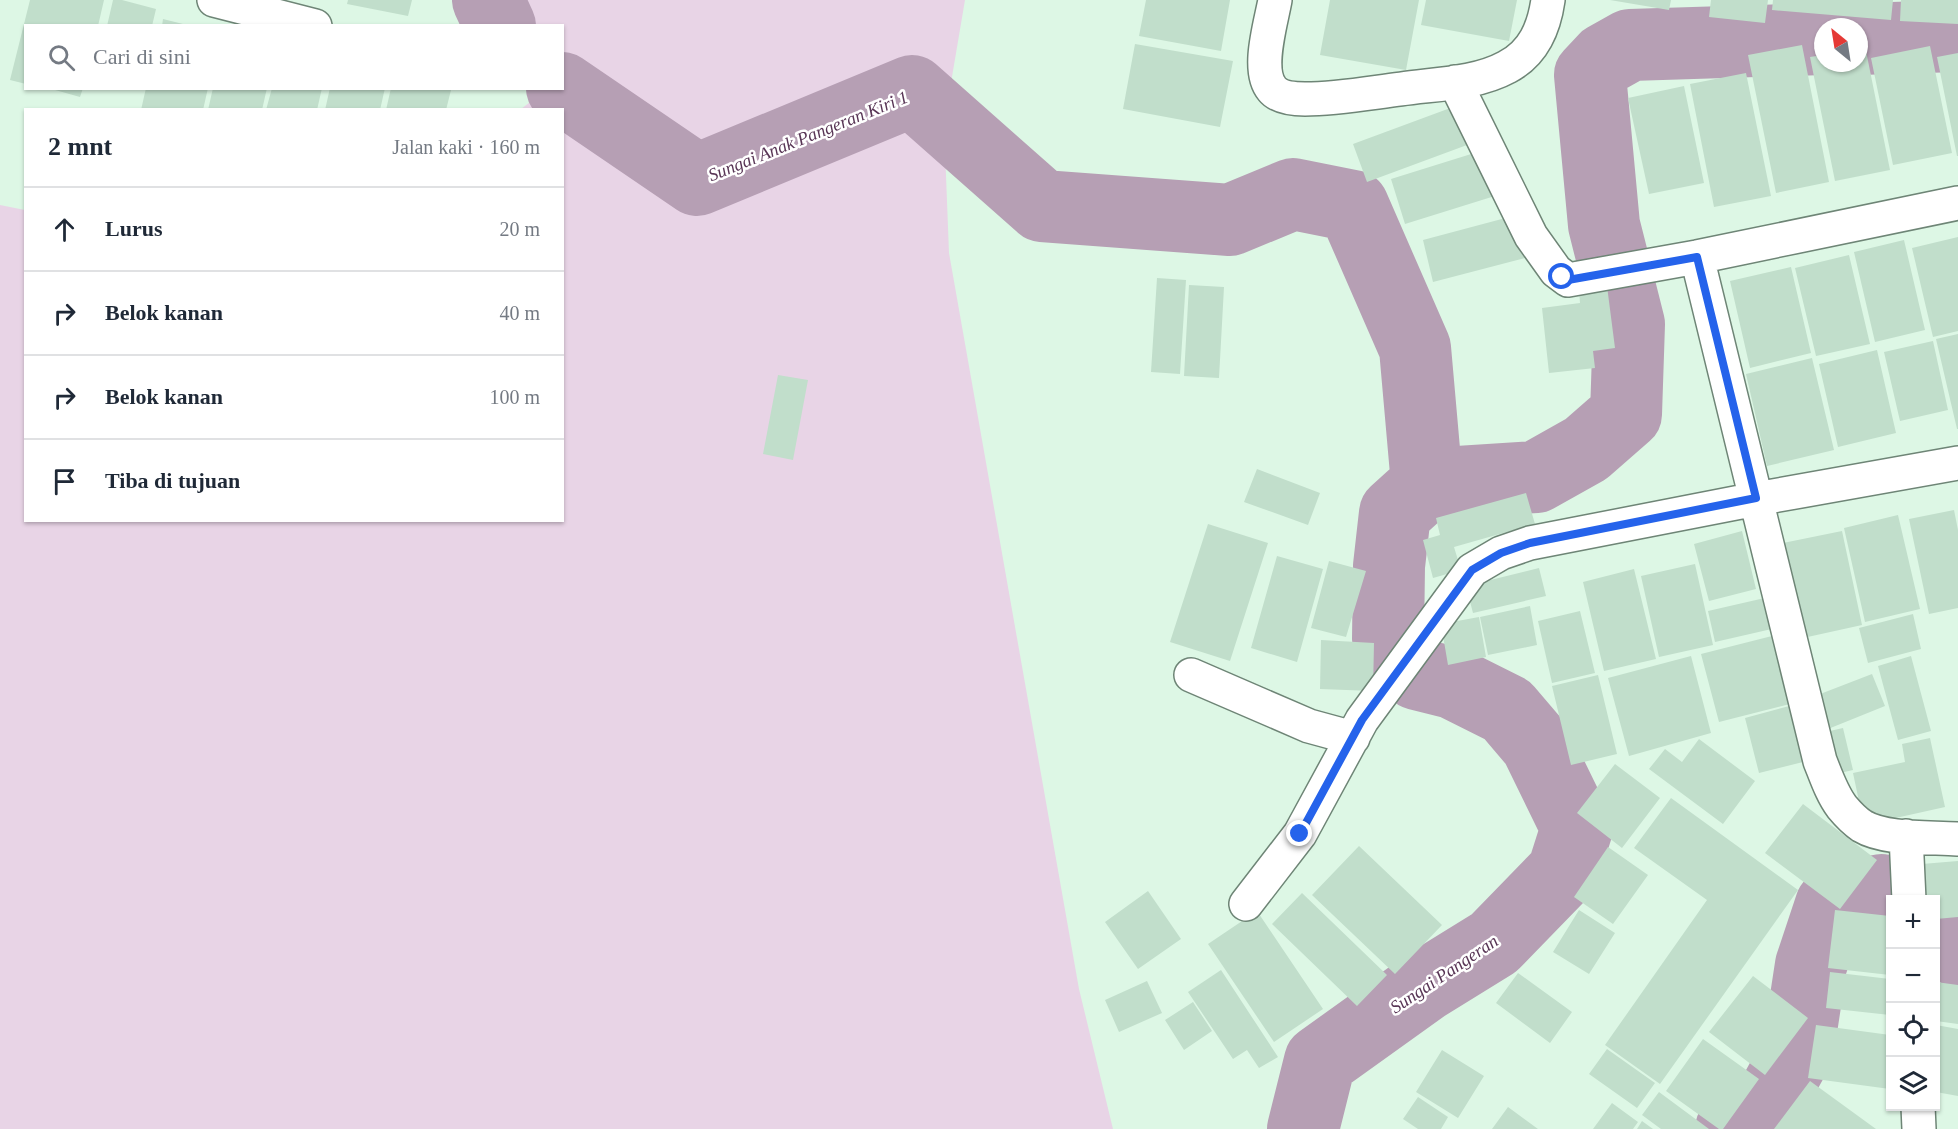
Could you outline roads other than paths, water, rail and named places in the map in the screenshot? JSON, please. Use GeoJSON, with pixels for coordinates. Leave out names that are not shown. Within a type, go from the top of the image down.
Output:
{"type":"FeatureCollection","features":[{"type":"Feature","properties":{"kind":"street"},"geometry":{"type":"LineString","coordinates":[[214,0],[307,24]]}},
{"type":"Feature","properties":{"kind":"street"},"geometry":{"type":"LineString","coordinates":[[1275,0],[1265,55],[1265,73],[1270,87],[1279,95],[1303,99],[1332,98],[1480,78],[1508,67],[1535,42],[1544,25],[1548,0]]}},
{"type":"Feature","properties":{"kind":"street"},"geometry":{"type":"LineString","coordinates":[[1455,81],[1531,236],[1556,272],[1568,280],[1697,257],[1958,203]]}},
{"type":"Feature","properties":{"kind":"street"},"geometry":{"type":"LineString","coordinates":[[1697,257],[1820,761],[1831,788],[1842,807],[1862,826],[1906,836],[1958,838]]}},
{"type":"Feature","properties":{"kind":"street"},"geometry":{"type":"LineString","coordinates":[[1246,904],[1300,834],[1358,729],[1472,570],[1501,553],[1530,543],[1756,498],[1958,463]]}},
{"type":"Feature","properties":{"kind":"street"},"geometry":{"type":"LineString","coordinates":[[1191,675],[1309,726],[1358,729]]}},
{"type":"Feature","properties":{"kind":"street"},"geometry":{"type":"LineString","coordinates":[[1906,836],[1909,895]]}},
{"type":"Feature","properties":{"kind":"street"},"geometry":{"type":"LineString","coordinates":[[1918,1111],[1919,1129]]}},
{"type":"Feature","properties":{"kind":"waterway","name":"Sungai Anak Pangeran Kiri 1"},"geometry":{"type":"LineString","coordinates":[[488,0],[499,24]]}},
{"type":"Feature","properties":{"kind":"waterway"},"geometry":{"type":"LineString","coordinates":[[1868,39],[1958,36]]}},
{"type":"Feature","properties":{"kind":"waterway"},"geometry":{"type":"LineString","coordinates":[[1427,484],[1536,477],[1586,449],[1626,414],[1629,324],[1604,225],[1590,75],[1605,59],[1630,45],[1814,39]]}},
{"type":"Feature","properties":{"kind":"waterway","name":"Sungai Anak Pangeran Kiri 1"},"geometry":{"type":"LineString","coordinates":[[564,89],[697,180],[912,91],[1042,206],[1230,220],[1293,194],[1353,206],[1415,348],[1427,484]]}},
{"type":"Feature","properties":{"kind":"waterway","name":"Sungai Pangeran"},"geometry":{"type":"LineString","coordinates":[[1303,1129],[1320,1061],[1426,985],[1494,943],[1563,872],[1577,828],[1536,744],[1507,710],[1453,683],[1417,674],[1388,639],[1389,566],[1395,513],[1427,484]]}},
{"type":"Feature","properties":{"kind":"waterway"},"geometry":{"type":"LineString","coordinates":[[1731,1129],[1769,1103],[1798,1050],[1811,965],[1831,905],[1881,890],[1890,895]]}},
{"type":"Feature","properties":{"kind":"waterway"},"geometry":{"type":"LineString","coordinates":[[1940,928],[1958,951]]}}]}
